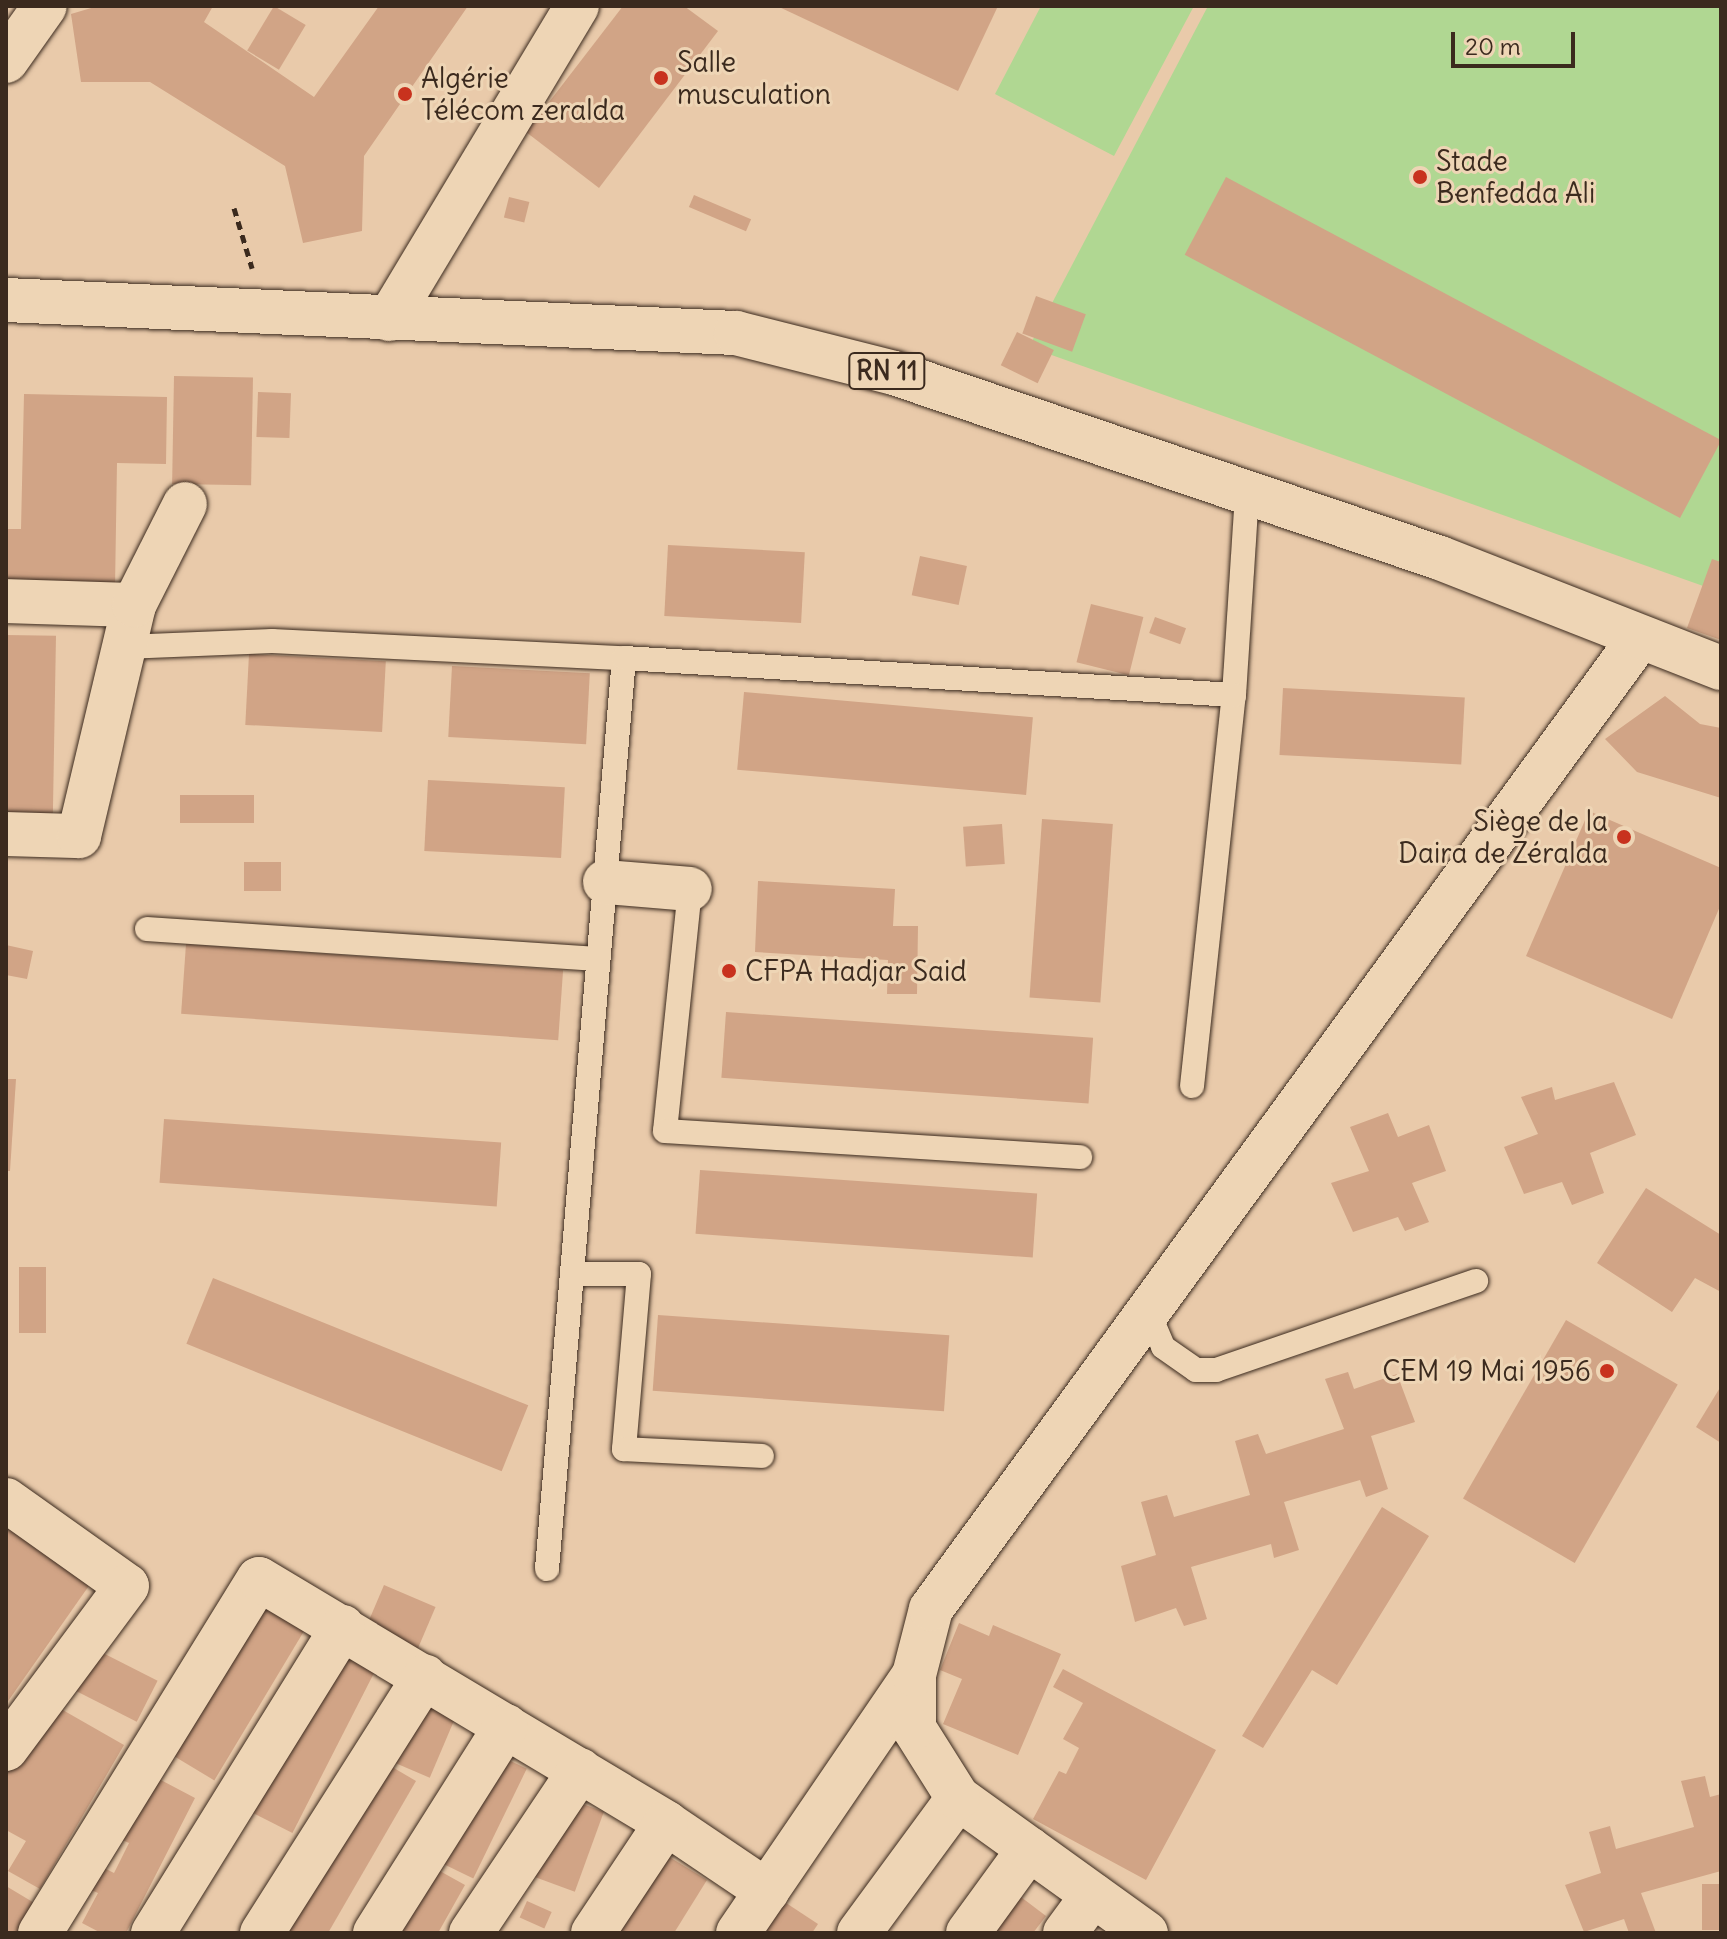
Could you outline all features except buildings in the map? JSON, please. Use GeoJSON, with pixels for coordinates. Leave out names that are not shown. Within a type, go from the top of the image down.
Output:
{"type":"FeatureCollection","features":[{"type":"Feature","properties":{"kind":"street"},"geometry":{"type":"LineString","coordinates":[[6,61],[45,6]]}},
{"type":"Feature","properties":{"kind":"street"},"geometry":{"type":"LineString","coordinates":[[389,319],[577,6]]}},
{"type":"Feature","properties":{"kind":"street","name":"RN 11"},"geometry":{"type":"LineString","coordinates":[[6,300],[736,333],[894,373],[1247,492],[1440,558],[1638,640],[1721,668]]}},
{"type":"Feature","properties":{"kind":"street"},"geometry":{"type":"LineString","coordinates":[[6,834],[79,836],[134,605],[185,504]]}},
{"type":"Feature","properties":{"kind":"street"},"geometry":{"type":"LineString","coordinates":[[6,601],[134,605]]}},
{"type":"Feature","properties":{"kind":"street"},"geometry":{"type":"LineString","coordinates":[[1142,1932],[958,1798],[914,1728],[914,1675],[931,1609],[1638,640]]}},
{"type":"Feature","properties":{"kind":"street"},"geometry":{"type":"LineString","coordinates":[[605,882],[690,889]]}},
{"type":"Feature","properties":{"kind":"street"},"geometry":{"type":"LineString","coordinates":[[6,1500],[127,1586],[6,1749]]}},
{"type":"Feature","properties":{"kind":"street"},"geometry":{"type":"LineString","coordinates":[[40,1933],[259,1579],[580,1770],[767,1891]]}},
{"type":"Feature","properties":{"kind":"street"},"geometry":{"type":"LineString","coordinates":[[153,1933],[343,1627]]}},
{"type":"Feature","properties":{"kind":"street"},"geometry":{"type":"LineString","coordinates":[[738,1933],[914,1675]]}},
{"type":"Feature","properties":{"kind":"street"},"geometry":{"type":"LineString","coordinates":[[262,1933],[425,1676]]}},
{"type":"Feature","properties":{"kind":"street"},"geometry":{"type":"LineString","coordinates":[[375,1933],[506,1726]]}},
{"type":"Feature","properties":{"kind":"street"},"geometry":{"type":"LineString","coordinates":[[471,1933],[580,1770]]}},
{"type":"Feature","properties":{"kind":"street"},"geometry":{"type":"LineString","coordinates":[[859,1933],[958,1798]]}},
{"type":"Feature","properties":{"kind":"street"},"geometry":{"type":"LineString","coordinates":[[593,1933],[666,1823]]}},
{"type":"Feature","properties":{"kind":"street"},"geometry":{"type":"LineString","coordinates":[[968,1933],[1029,1849]]}},
{"type":"Feature","properties":{"kind":"street"},"geometry":{"type":"LineString","coordinates":[[1065,1933],[1093,1895]]}},
{"type":"Feature","properties":{"kind":"lane"},"geometry":{"type":"LineString","coordinates":[[1192,1086],[1234,695],[1247,492]]}},
{"type":"Feature","properties":{"kind":"lane"},"geometry":{"type":"LineString","coordinates":[[124,647],[272,641],[624,658],[1234,695]]}},
{"type":"Feature","properties":{"kind":"lane"},"geometry":{"type":"LineString","coordinates":[[547,1569],[624,658]]}},
{"type":"Feature","properties":{"kind":"lane"},"geometry":{"type":"LineString","coordinates":[[690,889],[665,1131],[1080,1157]]}},
{"type":"Feature","properties":{"kind":"lane"},"geometry":{"type":"LineString","coordinates":[[147,929],[597,959]]}},
{"type":"Feature","properties":{"kind":"lane"},"geometry":{"type":"LineString","coordinates":[[572,1274],[639,1274],[624,1449],[762,1456]]}},
{"type":"Feature","properties":{"kind":"lane"},"geometry":{"type":"LineString","coordinates":[[1148,1311],[1172,1355],[1196,1370],[1216,1370],[1476,1281]]}},
{"type":"Feature","properties":{"kind":"green space"},"geometry":{"type":"Polygon","coordinates":[[[1041,6],[1194,6],[1114,156],[995,94],[1041,6]]]}},
{"type":"Feature","properties":{"kind":"green space","name":"Stade Benfedda Ali"},"geometry":{"type":"Polygon","coordinates":[[[1208,6],[1721,6],[1721,565],[1706,587],[1029,347],[1208,6]]]}},
{"type":"Feature","properties":{"kind":"place","name":"Salle musculation"},"geometry":{"type":"Point","coordinates":[661,78]}},
{"type":"Feature","properties":{"kind":"place","name":"Algérie Télécom zeralda"},"geometry":{"type":"Point","coordinates":[405,94]}},
{"type":"Feature","properties":{"kind":"place","name":"Stade Benfedda Ali"},"geometry":{"type":"Point","coordinates":[1420,177]}},
{"type":"Feature","properties":{"kind":"place","name":"Siège de la Daira de Zéralda"},"geometry":{"type":"Point","coordinates":[1624,837]}},
{"type":"Feature","properties":{"kind":"place","name":"CFPA Hadjar Said"},"geometry":{"type":"Point","coordinates":[729,971]}},
{"type":"Feature","properties":{"kind":"place","name":"CEM 19 Mai 1956"},"geometry":{"type":"Point","coordinates":[1607,1371]}}]}
